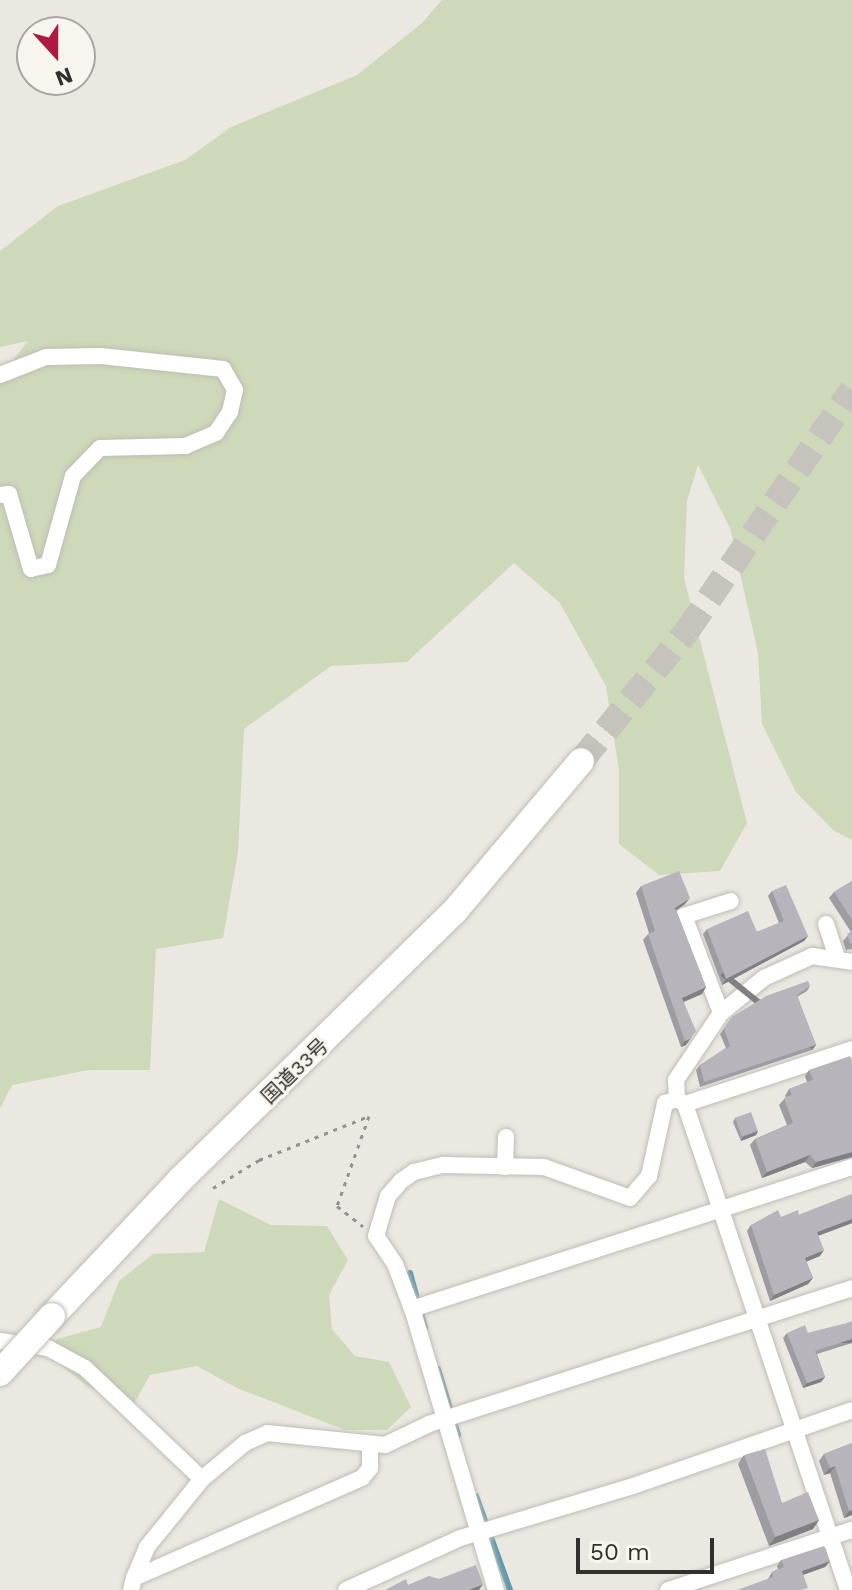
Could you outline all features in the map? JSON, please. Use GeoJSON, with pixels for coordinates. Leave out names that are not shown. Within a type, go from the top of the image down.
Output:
{"type":"FeatureCollection","features":[{"type":"Feature","properties":{"kind":"highway","name":"国道33号"},"geometry":{"type":"LineString","coordinates":[[0,1373],[181,1179],[443,923],[581,761]]}},
{"type":"Feature","properties":{"kind":"street"},"geometry":{"type":"LineString","coordinates":[[0,375],[46,357],[101,356],[223,369],[235,390],[230,412],[216,433],[186,446],[100,448],[73,476],[48,565],[31,569],[9,494],[0,495]]}},
{"type":"Feature","properties":{"kind":"street"},"geometry":{"type":"LineString","coordinates":[[721,1013],[684,916],[731,901]]}},
{"type":"Feature","properties":{"kind":"street"},"geometry":{"type":"LineString","coordinates":[[826,924],[844,960]]}},
{"type":"Feature","properties":{"kind":"street"},"geometry":{"type":"LineString","coordinates":[[844,960],[812,956],[790,964],[721,1013],[676,1080],[797,1428],[847,1585]]}},
{"type":"Feature","properties":{"kind":"street"},"geometry":{"type":"LineString","coordinates":[[496,1590],[442,1421],[412,1309],[395,1264],[376,1236],[388,1196],[414,1172],[443,1165],[558,1169],[630,1198],[649,1176],[665,1103],[681,1101],[852,1049]]}},
{"type":"Feature","properties":{"kind":"street"},"geometry":{"type":"LineString","coordinates":[[505,1167],[506,1137]]}},
{"type":"Feature","properties":{"kind":"street"},"geometry":{"type":"LineString","coordinates":[[412,1309],[852,1167]]}},
{"type":"Feature","properties":{"kind":"street"},"geometry":{"type":"LineString","coordinates":[[132,1584],[147,1547],[202,1479],[245,1443],[267,1433],[370,1447],[852,1288]]}},
{"type":"Feature","properties":{"kind":"street"},"geometry":{"type":"LineString","coordinates":[[0,1341],[48,1348],[85,1368],[202,1479]]}},
{"type":"Feature","properties":{"kind":"street"},"geometry":{"type":"LineString","coordinates":[[346,1590],[478,1533],[852,1410]]}},
{"type":"Feature","properties":{"kind":"street"},"geometry":{"type":"LineString","coordinates":[[132,1584],[362,1478],[370,1468],[370,1447]]}},
{"type":"Feature","properties":{"kind":"street"},"geometry":{"type":"LineString","coordinates":[[668,1590],[852,1530]]}},
{"type":"Feature","properties":{"kind":"path"},"geometry":{"type":"LineString","coordinates":[[213,1188],[259,1160],[369,1116],[337,1206],[376,1236]]}},
{"type":"Feature","properties":{"kind":"green space"},"geometry":{"type":"Polygon","coordinates":[[[442,0],[852,0],[852,840],[833,830],[796,792],[762,724],[758,653],[730,528],[698,465],[687,501],[684,578],[747,823],[720,871],[659,875],[619,844],[619,771],[606,686],[560,603],[514,563],[407,662],[331,666],[244,729],[238,852],[223,938],[156,949],[150,1070],[89,1070],[12,1085],[0,1109],[0,377],[28,341],[0,347],[0,251],[58,206],[185,160],[231,127],[357,75],[422,23],[442,0]]]}},
{"type":"Feature","properties":{"kind":"green space"},"geometry":{"type":"Polygon","coordinates":[[[219,1199],[271,1225],[327,1226],[348,1260],[329,1295],[332,1329],[355,1356],[389,1362],[411,1407],[387,1430],[345,1430],[237,1388],[197,1366],[150,1375],[134,1404],[88,1387],[49,1355],[57,1339],[101,1327],[119,1281],[153,1254],[204,1252],[219,1199]]]}},
{"type":"Feature","properties":{"kind":"building"},"geometry":{"type":"Polygon","coordinates":[[[679,871],[690,898],[675,908],[706,987],[682,998],[696,1031],[685,1041],[648,934],[655,931],[641,886],[679,871]]]}},
{"type":"Feature","properties":{"kind":"building"},"geometry":{"type":"Polygon","coordinates":[[[852,881],[852,920],[834,892],[852,881]]]}},
{"type":"Feature","properties":{"kind":"building"},"geometry":{"type":"Polygon","coordinates":[[[786,885],[808,936],[726,979],[707,929],[748,911],[757,932],[784,921],[772,891],[786,885]]]}},
{"type":"Feature","properties":{"kind":"building"},"geometry":{"type":"Polygon","coordinates":[[[852,931],[852,943],[850,944],[847,934],[852,931]]]}},
{"type":"Feature","properties":{"kind":"building"},"geometry":{"type":"Polygon","coordinates":[[[808,981],[810,986],[797,995],[816,1045],[704,1082],[700,1065],[730,1046],[724,1029],[732,1017],[766,996],[808,981]]]}},
{"type":"Feature","properties":{"kind":"building"},"geometry":{"type":"Polygon","coordinates":[[[850,1056],[852,1152],[816,1162],[810,1155],[767,1172],[755,1139],[793,1123],[784,1098],[792,1095],[789,1089],[813,1080],[809,1070],[850,1056]]]}},
{"type":"Feature","properties":{"kind":"building"},"geometry":{"type":"Polygon","coordinates":[[[751,1112],[758,1131],[742,1137],[735,1118],[751,1112]]]}},
{"type":"Feature","properties":{"kind":"building"},"geometry":{"type":"Polygon","coordinates":[[[852,1194],[852,1219],[817,1232],[824,1250],[805,1258],[813,1278],[774,1295],[751,1225],[778,1210],[781,1217],[798,1210],[799,1215],[852,1194]]]}},
{"type":"Feature","properties":{"kind":"building"},"geometry":{"type":"Polygon","coordinates":[[[852,1321],[852,1339],[815,1351],[825,1377],[807,1383],[787,1333],[805,1325],[808,1333],[852,1321]]]}},
{"type":"Feature","properties":{"kind":"building"},"geometry":{"type":"Polygon","coordinates":[[[852,1443],[852,1510],[849,1511],[835,1466],[830,1468],[824,1454],[852,1443]]]}},
{"type":"Feature","properties":{"kind":"building"},"geometry":{"type":"Polygon","coordinates":[[[765,1449],[782,1503],[808,1492],[819,1520],[775,1537],[744,1455],[765,1449]]]}},
{"type":"Feature","properties":{"kind":"building"},"geometry":{"type":"Polygon","coordinates":[[[824,1546],[830,1561],[802,1571],[808,1588],[737,1590],[773,1577],[772,1572],[784,1567],[781,1560],[824,1546]]]}},
{"type":"Feature","properties":{"kind":"building"},"geometry":{"type":"Polygon","coordinates":[[[476,1565],[483,1584],[468,1590],[385,1590],[406,1579],[408,1585],[429,1576],[439,1579],[476,1565]]]}},
{"type":"Feature","properties":{"kind":"waterway"},"geometry":{"type":"LineString","coordinates":[[410,1273],[425,1328]]}},
{"type":"Feature","properties":{"kind":"waterway"},"geometry":{"type":"LineString","coordinates":[[438,1369],[458,1435]]}},
{"type":"Feature","properties":{"kind":"waterway"},"geometry":{"type":"LineString","coordinates":[[476,1496],[510,1590]]}},
{"type":"Feature","properties":{"kind":"tunnel"},"geometry":{"type":"LineString","coordinates":[[581,761],[687,631],[852,390]]}}]}
